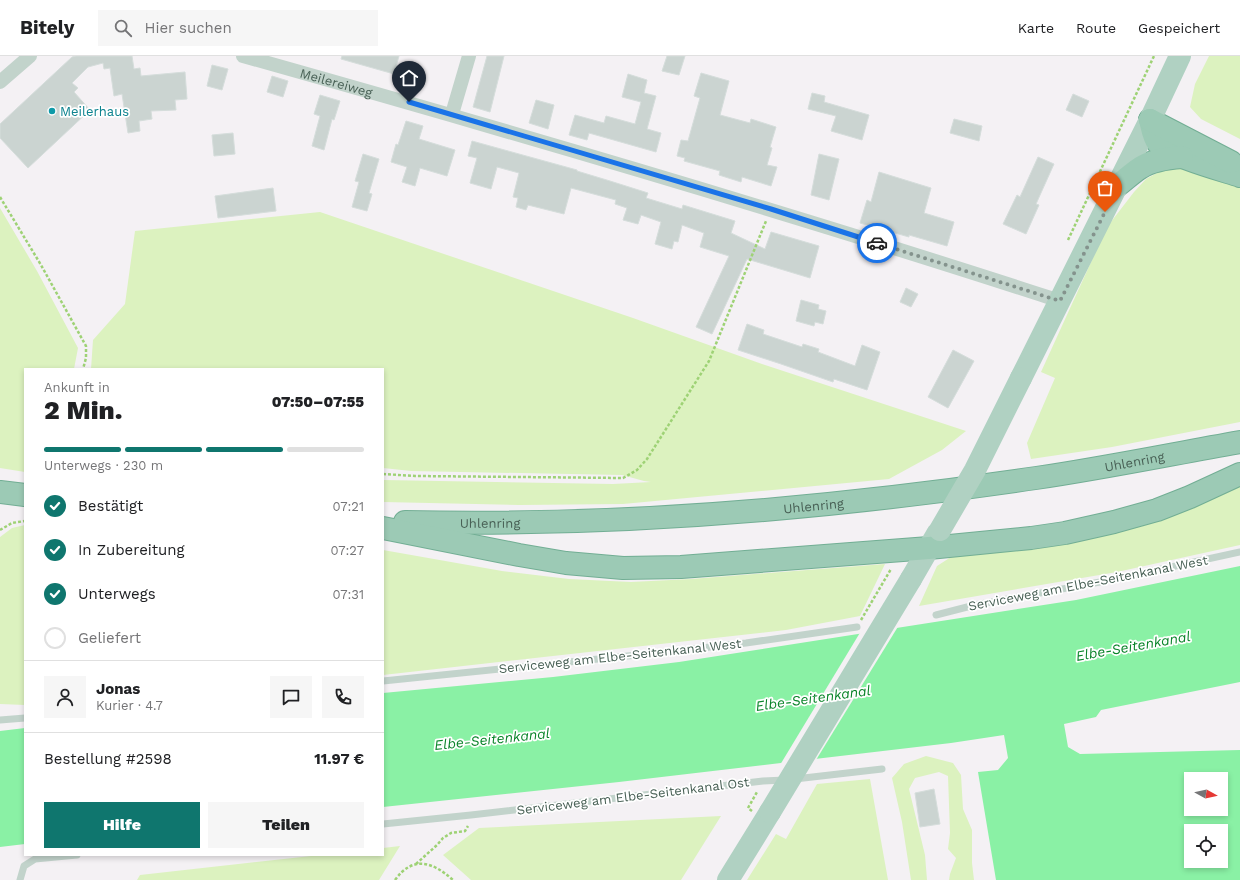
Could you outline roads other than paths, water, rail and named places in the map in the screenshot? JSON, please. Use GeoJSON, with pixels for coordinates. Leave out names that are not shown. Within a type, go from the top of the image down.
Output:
{"type":"FeatureCollection","features":[{"type":"Feature","properties":{"kind":"highway"},"geometry":{"type":"LineString","coordinates":[[1150,120],[1157,142],[1164,149],[1182,157],[1240,176]]}},
{"type":"Feature","properties":{"kind":"highway"},"geometry":{"type":"LineString","coordinates":[[1150,120],[1240,167]]}},
{"type":"Feature","properties":{"kind":"highway"},"geometry":{"type":"LineString","coordinates":[[1117,186],[1139,168],[1171,158],[1182,157]]}},
{"type":"Feature","properties":{"kind":"highway"},"geometry":{"type":"LineString","coordinates":[[1216,446],[1240,435]]}},
{"type":"Feature","properties":{"kind":"highway","name":"Uhlenring"},"geometry":{"type":"LineString","coordinates":[[384,522],[519,523],[614,520],[787,508],[973,487],[1036,478],[1129,463],[1240,442]]}},
{"type":"Feature","properties":{"kind":"highway"},"geometry":{"type":"LineString","coordinates":[[895,559],[935,539],[1031,538],[1065,533],[1114,522],[1164,508],[1240,474]]}},
{"type":"Feature","properties":{"kind":"highway"},"geometry":{"type":"LineString","coordinates":[[0,492],[24,495]]}},
{"type":"Feature","properties":{"kind":"highway"},"geometry":{"type":"LineString","coordinates":[[384,528],[566,563],[623,568],[910,558],[912,576]]}},
{"type":"Feature","properties":{"kind":"main road"},"geometry":{"type":"LineString","coordinates":[[728,880],[935,539],[975,470],[1150,120],[1180,56]]}},
{"type":"Feature","properties":{"kind":"street"},"geometry":{"type":"LineString","coordinates":[[0,82],[30,56]]}},
{"type":"Feature","properties":{"kind":"street","name":"Meilereiweg"},"geometry":{"type":"LineString","coordinates":[[243,56],[452,114],[771,209],[1060,301]]}},
{"type":"Feature","properties":{"kind":"street"},"geometry":{"type":"LineString","coordinates":[[452,114],[469,56]]}},
{"type":"Feature","properties":{"kind":"lane","name":"Serviceweg am Elbe-Seitenkanal West"},"geometry":{"type":"LineString","coordinates":[[936,615],[975,605],[1116,579],[1240,552]]}},
{"type":"Feature","properties":{"kind":"lane","name":"Serviceweg am Elbe-Seitenkanal West"},"geometry":{"type":"LineString","coordinates":[[384,681],[746,643],[857,627]]}},
{"type":"Feature","properties":{"kind":"lane"},"geometry":{"type":"LineString","coordinates":[[0,720],[24,718]]}},
{"type":"Feature","properties":{"kind":"lane","name":"Serviceweg am Elbe-Seitenkanal Ost"},"geometry":{"type":"LineString","coordinates":[[384,824],[882,769]]}},
{"type":"Feature","properties":{"kind":"lane"},"geometry":{"type":"LineString","coordinates":[[20,880],[24,866],[35,859],[66,856]]}},
{"type":"Feature","properties":{"kind":"water","name":"Elbe-Seitenkanal"},"geometry":{"type":"Polygon","coordinates":[[[1240,566],[1240,682],[1101,710],[1096,717],[1064,724],[1068,747],[1080,754],[1240,750],[1240,880],[996,880],[978,772],[998,770],[1008,758],[1004,735],[951,743],[619,782],[384,807],[384,693],[553,677],[679,662],[1076,600],[1240,566]]]}},
{"type":"Feature","properties":{"kind":"water"},"geometry":{"type":"Polygon","coordinates":[[[24,728],[24,844],[0,847],[0,731],[24,728]]]}},
{"type":"Feature","properties":{"kind":"place","name":"Meilerhaus"},"geometry":{"type":"Point","coordinates":[52,111]}}]}
